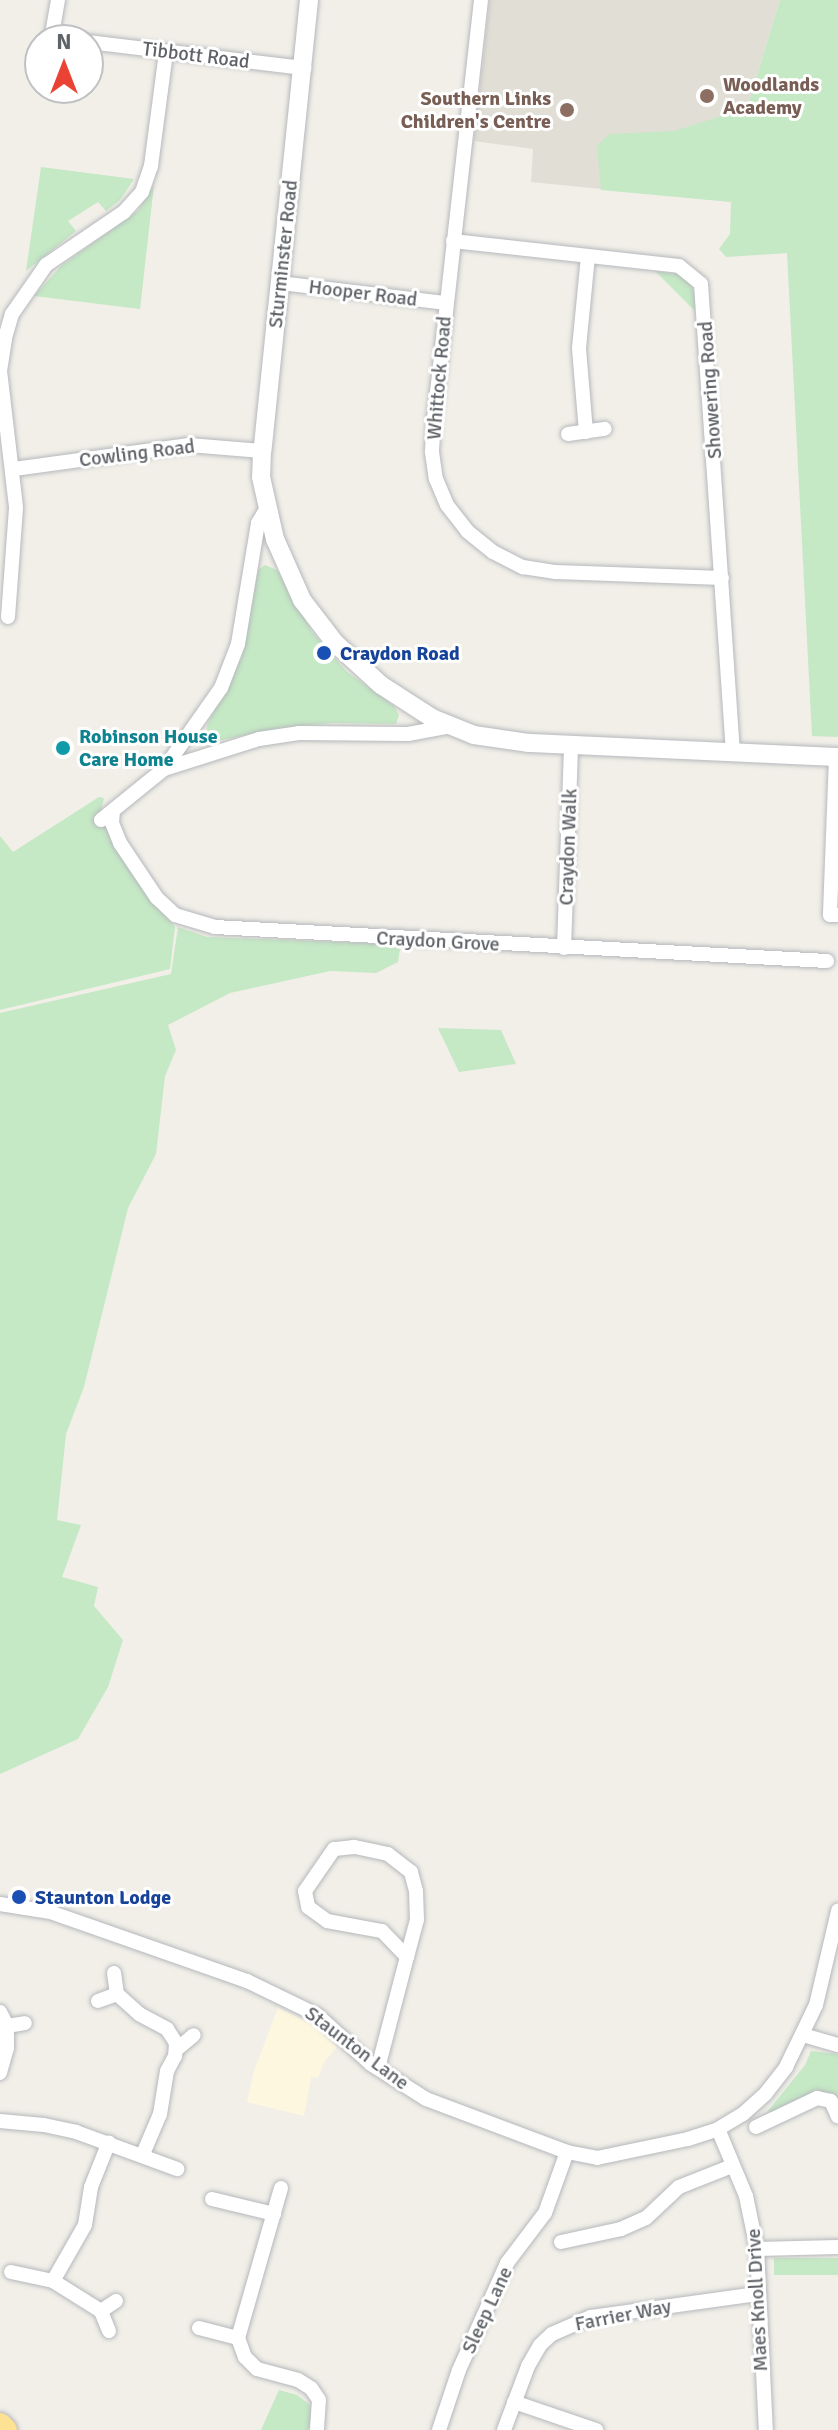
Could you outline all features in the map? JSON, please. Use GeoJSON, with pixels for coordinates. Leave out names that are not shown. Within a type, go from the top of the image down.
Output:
{"type":"FeatureCollection","features":[{"type":"Feature","properties":{"kind":"highway"},"geometry":{"type":"LineString","coordinates":[[0,2425],[5,2430]]}},
{"type":"Feature","properties":{"kind":"street"},"geometry":{"type":"LineString","coordinates":[[54,24],[58,0]]}},
{"type":"Feature","properties":{"kind":"street","name":"Sturminster Road"},"geometry":{"type":"LineString","coordinates":[[267,508],[262,451],[309,0]]}},
{"type":"Feature","properties":{"kind":"street","name":"Whittock Road"},"geometry":{"type":"LineString","coordinates":[[481,0],[432,452],[436,479],[447,505],[467,531],[493,552],[523,567],[556,572],[722,578]]}},
{"type":"Feature","properties":{"kind":"street","name":"Tibbott Road"},"geometry":{"type":"LineString","coordinates":[[104,44],[304,68]]}},
{"type":"Feature","properties":{"kind":"street"},"geometry":{"type":"LineString","coordinates":[[8,617],[16,545],[14,469],[0,371],[12,314],[46,265],[124,212],[142,192],[151,166],[166,52]]}},
{"type":"Feature","properties":{"kind":"street","name":"Showering Road"},"geometry":{"type":"LineString","coordinates":[[453,241],[679,266],[701,284],[733,754]]}},
{"type":"Feature","properties":{"kind":"street"},"geometry":{"type":"LineString","coordinates":[[586,432],[579,348],[588,256]]}},
{"type":"Feature","properties":{"kind":"street","name":"Hooper Road"},"geometry":{"type":"LineString","coordinates":[[280,283],[446,303]]}},
{"type":"Feature","properties":{"kind":"street"},"geometry":{"type":"LineString","coordinates":[[568,434],[605,429]]}},
{"type":"Feature","properties":{"kind":"street","name":"Cowling Road"},"geometry":{"type":"LineString","coordinates":[[14,469],[189,445],[262,451]]}},
{"type":"Feature","properties":{"kind":"street"},"geometry":{"type":"LineString","coordinates":[[267,508],[286,570],[325,633],[381,685],[452,726],[500,739],[571,745],[837,757],[830,915],[838,915]]}},
{"type":"Feature","properties":{"kind":"street"},"geometry":{"type":"LineString","coordinates":[[164,769],[221,688],[238,644],[258,523],[267,508]]}},
{"type":"Feature","properties":{"kind":"street"},"geometry":{"type":"LineString","coordinates":[[164,769],[259,739],[299,733],[408,734],[452,726]]}},
{"type":"Feature","properties":{"kind":"street","name":"Craydon Walk"},"geometry":{"type":"LineString","coordinates":[[564,948],[571,745]]}},
{"type":"Feature","properties":{"kind":"street","name":"Craydon Grove"},"geometry":{"type":"LineString","coordinates":[[164,769],[107,815],[120,843],[157,898],[175,915],[194,923],[215,927],[564,948],[827,961]]}},
{"type":"Feature","properties":{"kind":"street"},"geometry":{"type":"LineString","coordinates":[[378,2068],[419,1913],[411,1872],[388,1854],[354,1847],[334,1849],[305,1891],[308,1907],[327,1921],[382,1931],[407,1957]]}},
{"type":"Feature","properties":{"kind":"street","name":"Staunton Lane"},"geometry":{"type":"LineString","coordinates":[[0,1904],[50,1912],[247,1981],[295,2001],[317,2015],[378,2068],[426,2099],[567,2152],[597,2158],[688,2139],[718,2129],[743,2114],[766,2093],[786,2067],[816,2005],[838,1911]]}},
{"type":"Feature","properties":{"kind":"street"},"geometry":{"type":"LineString","coordinates":[[114,1973],[117,1994],[139,2014],[167,2029],[174,2036],[176,2050]]}},
{"type":"Feature","properties":{"kind":"street"},"geometry":{"type":"LineString","coordinates":[[98,2001],[117,1994]]}},
{"type":"Feature","properties":{"kind":"street"},"geometry":{"type":"LineString","coordinates":[[0,2012],[7,2026],[7,2048],[0,2073]]}},
{"type":"Feature","properties":{"kind":"street"},"geometry":{"type":"LineString","coordinates":[[7,2026],[25,2023]]}},
{"type":"Feature","properties":{"kind":"street"},"geometry":{"type":"LineString","coordinates":[[143,2154],[160,2114],[167,2071],[176,2050],[194,2035]]}},
{"type":"Feature","properties":{"kind":"street"},"geometry":{"type":"LineString","coordinates":[[803,2035],[838,2045]]}},
{"type":"Feature","properties":{"kind":"street"},"geometry":{"type":"LineString","coordinates":[[756,2127],[817,2098],[831,2101],[838,2117]]}},
{"type":"Feature","properties":{"kind":"street"},"geometry":{"type":"LineString","coordinates":[[0,2121],[44,2125],[109,2142],[177,2169]]}},
{"type":"Feature","properties":{"kind":"street","name":"Maes Knoll Drive"},"geometry":{"type":"LineString","coordinates":[[718,2129],[746,2196],[757,2249],[766,2430]]}},
{"type":"Feature","properties":{"kind":"street"},"geometry":{"type":"LineString","coordinates":[[53,2281],[85,2225],[91,2187],[109,2142]]}},
{"type":"Feature","properties":{"kind":"street","name":"Sleep Lane"},"geometry":{"type":"LineString","coordinates":[[439,2430],[459,2370],[507,2263],[545,2213],[567,2152]]}},
{"type":"Feature","properties":{"kind":"street"},"geometry":{"type":"LineString","coordinates":[[561,2242],[646,2218],[679,2187],[732,2166]]}},
{"type":"Feature","properties":{"kind":"street"},"geometry":{"type":"LineString","coordinates":[[281,2188],[238,2338],[245,2357],[257,2369],[298,2380],[311,2388],[319,2400],[317,2430]]}},
{"type":"Feature","properties":{"kind":"street"},"geometry":{"type":"LineString","coordinates":[[212,2199],[274,2214]]}},
{"type":"Feature","properties":{"kind":"street"},"geometry":{"type":"LineString","coordinates":[[757,2249],[838,2247]]}},
{"type":"Feature","properties":{"kind":"street"},"geometry":{"type":"LineString","coordinates":[[11,2272],[53,2281],[101,2311],[109,2331]]}},
{"type":"Feature","properties":{"kind":"street","name":"Farrier Way"},"geometry":{"type":"LineString","coordinates":[[504,2430],[540,2345],[574,2322],[757,2294]]}},
{"type":"Feature","properties":{"kind":"street"},"geometry":{"type":"LineString","coordinates":[[101,2311],[116,2301]]}},
{"type":"Feature","properties":{"kind":"street"},"geometry":{"type":"LineString","coordinates":[[199,2328],[238,2338]]}},
{"type":"Feature","properties":{"kind":"street"},"geometry":{"type":"LineString","coordinates":[[514,2402],[596,2430]]}},
{"type":"Feature","properties":{"kind":"shaded area","name":"Woodlands Academy"},"geometry":{"type":"Polygon","coordinates":[[[490,0],[780,0],[748,104],[732,202],[531,182],[533,149],[474,141],[490,0]]]}},
{"type":"Feature","properties":{"kind":"shaded area"},"geometry":{"type":"Polygon","coordinates":[[[278,2008],[313,2025],[337,2047],[324,2062],[318,2078],[311,2077],[304,2116],[247,2102],[254,2071],[278,2008]]]}},
{"type":"Feature","properties":{"kind":"green space"},"geometry":{"type":"Polygon","coordinates":[[[780,0],[838,0],[838,737],[812,736],[787,253],[726,257],[719,249],[730,234],[731,202],[601,190],[597,145],[610,134],[674,131],[747,108],[780,0]]]}},
{"type":"Feature","properties":{"kind":"green space"},"geometry":{"type":"Polygon","coordinates":[[[41,167],[134,179],[120,200],[106,211],[98,202],[68,221],[76,231],[26,271],[41,167]]]}},
{"type":"Feature","properties":{"kind":"green space"},"geometry":{"type":"Polygon","coordinates":[[[154,185],[140,309],[34,296],[61,266],[138,211],[154,185]]]}},
{"type":"Feature","properties":{"kind":"green space"},"geometry":{"type":"Polygon","coordinates":[[[655,271],[677,274],[688,281],[694,292],[696,312],[655,271]]]}},
{"type":"Feature","properties":{"kind":"green space"},"geometry":{"type":"Polygon","coordinates":[[[265,565],[277,570],[312,632],[346,671],[394,706],[399,715],[396,724],[332,723],[280,728],[212,742],[206,737],[207,725],[241,659],[258,570],[265,565]]]}},
{"type":"Feature","properties":{"kind":"green space"},"geometry":{"type":"Polygon","coordinates":[[[99,797],[104,798],[101,812],[135,878],[175,927],[170,969],[0,1010],[0,836],[13,852],[99,797]]]}},
{"type":"Feature","properties":{"kind":"green space"},"geometry":{"type":"Polygon","coordinates":[[[178,927],[207,937],[386,944],[400,949],[398,962],[376,973],[330,971],[230,993],[168,1025],[176,1050],[165,1076],[156,1154],[128,1208],[84,1387],[66,1434],[57,1520],[81,1525],[62,1577],[98,1587],[94,1606],[123,1640],[108,1687],[78,1739],[0,1774],[0,1013],[171,974],[178,927]]]}},
{"type":"Feature","properties":{"kind":"green space"},"geometry":{"type":"Polygon","coordinates":[[[438,1028],[501,1030],[516,1064],[459,1072],[438,1028]]]}},
{"type":"Feature","properties":{"kind":"green space"},"geometry":{"type":"Polygon","coordinates":[[[811,2051],[838,2054],[838,2103],[833,2095],[817,2091],[771,2113],[768,2111],[805,2065],[811,2051]]]}},
{"type":"Feature","properties":{"kind":"green space"},"geometry":{"type":"Polygon","coordinates":[[[774,2258],[838,2258],[838,2275],[774,2275],[774,2258]]]}},
{"type":"Feature","properties":{"kind":"green space"},"geometry":{"type":"Polygon","coordinates":[[[279,2390],[297,2395],[309,2404],[312,2415],[308,2430],[261,2430],[279,2390]]]}},
{"type":"Feature","properties":{"kind":"place","name":"Woodlands Academy"},"geometry":{"type":"Point","coordinates":[707,96]}},
{"type":"Feature","properties":{"kind":"place","name":"Southern Links Children's Centre"},"geometry":{"type":"Point","coordinates":[567,110]}},
{"type":"Feature","properties":{"kind":"place","name":"Craydon Road"},"geometry":{"type":"Point","coordinates":[324,653]}},
{"type":"Feature","properties":{"kind":"place","name":"Robinson House Care Home"},"geometry":{"type":"Point","coordinates":[63,748]}},
{"type":"Feature","properties":{"kind":"place","name":"Staunton Lodge"},"geometry":{"type":"Point","coordinates":[19,1897]}}]}
